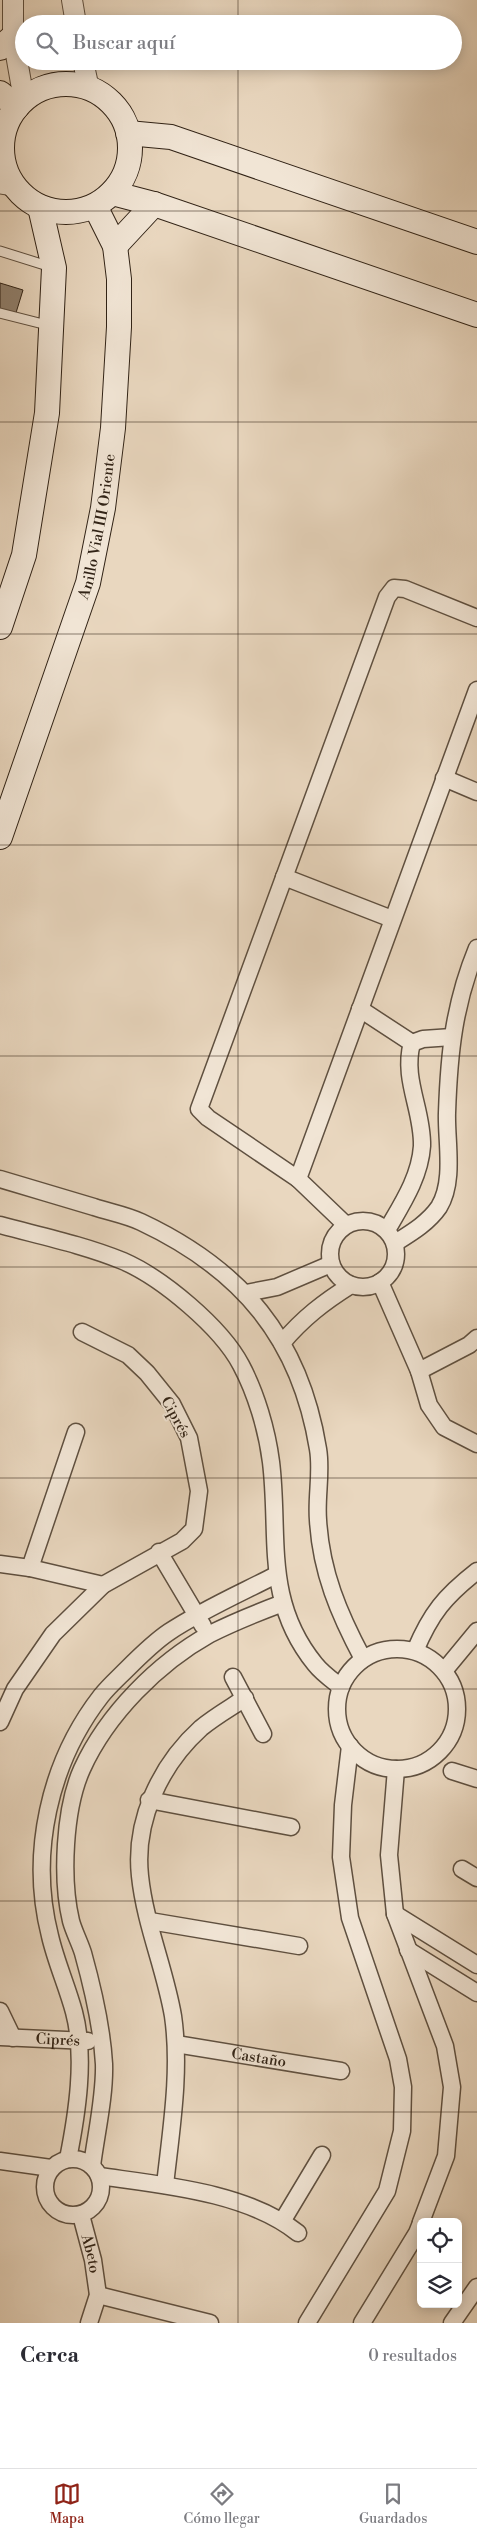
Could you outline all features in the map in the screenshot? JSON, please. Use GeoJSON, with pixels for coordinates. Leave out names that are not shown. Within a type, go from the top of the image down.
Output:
{"type":"FeatureCollection","features":[{"type":"Feature","properties":{"kind":"main road"},"geometry":{"type":"LineString","coordinates":[[67,84],[90,88],[114,106],[128,133],[130,154],[124,175],[103,199],[77,211],[58,212],[40,206],[6,178],[2,141],[14,100],[44,88],[67,84]]}},
{"type":"Feature","properties":{"kind":"main road"},"geometry":{"type":"LineString","coordinates":[[128,133],[171,137],[477,242]]}},
{"type":"Feature","properties":{"kind":"main road"},"geometry":{"type":"LineString","coordinates":[[103,199],[154,204],[477,315]]}},
{"type":"Feature","properties":{"kind":"main road","name":"Anillo Vial III Oriente"},"geometry":{"type":"LineString","coordinates":[[0,837],[88,583],[103,508],[113,428],[120,327],[115,246],[103,199]]}},
{"type":"Feature","properties":{"kind":"main road"},"geometry":{"type":"LineString","coordinates":[[115,246],[154,204]]}},
{"type":"Feature","properties":{"kind":"main road"},"geometry":{"type":"LineString","coordinates":[[0,628],[24,555],[47,414],[54,268],[40,206]]}},
{"type":"Feature","properties":{"kind":"street"},"geometry":{"type":"LineString","coordinates":[[13,0],[6,43],[14,100]]}},
{"type":"Feature","properties":{"kind":"street"},"geometry":{"type":"LineString","coordinates":[[72,0],[74,15]]}},
{"type":"Feature","properties":{"kind":"street"},"geometry":{"type":"LineString","coordinates":[[85,70],[90,88]]}},
{"type":"Feature","properties":{"kind":"street"},"geometry":{"type":"LineString","coordinates":[[346,1225],[298,1179],[208,1118],[199,1109],[387,597],[394,588],[404,589],[477,618]]}},
{"type":"Feature","properties":{"kind":"street"},"geometry":{"type":"LineString","coordinates":[[298,1179],[477,690]]}},
{"type":"Feature","properties":{"kind":"street"},"geometry":{"type":"LineString","coordinates":[[444,778],[477,792]]}},
{"type":"Feature","properties":{"kind":"street"},"geometry":{"type":"LineString","coordinates":[[284,877],[392,919]]}},
{"type":"Feature","properties":{"kind":"street"},"geometry":{"type":"LineString","coordinates":[[391,1237],[421,1226],[439,1206],[447,1180],[449,1155],[447,1114],[452,1037],[460,994],[477,949]]}},
{"type":"Feature","properties":{"kind":"street"},"geometry":{"type":"LineString","coordinates":[[360,1009],[412,1043],[452,1037]]}},
{"type":"Feature","properties":{"kind":"street"},"geometry":{"type":"LineString","coordinates":[[391,1237],[416,1175],[422,1146],[420,1120],[411,1090],[409,1054],[412,1043]]}},
{"type":"Feature","properties":{"kind":"street"},"geometry":{"type":"LineString","coordinates":[[0,1179],[140,1221],[208,1259],[246,1294],[282,1343],[302,1381],[319,1450],[318,1520],[325,1572],[339,1614],[362,1659]]}},
{"type":"Feature","properties":{"kind":"street"},"geometry":{"type":"LineString","coordinates":[[360,1220],[374,1222],[391,1237],[396,1258],[391,1272],[380,1282],[366,1287],[351,1285],[339,1277],[331,1264],[330,1249],[335,1235],[346,1225],[360,1220]]}},
{"type":"Feature","properties":{"kind":"street"},"geometry":{"type":"LineString","coordinates":[[0,1225],[124,1262],[172,1291],[210,1325],[240,1364],[259,1409],[271,1462],[276,1575],[283,1603],[296,1632],[315,1665],[341,1687]]}},
{"type":"Feature","properties":{"kind":"street"},"geometry":{"type":"LineString","coordinates":[[246,1294],[277,1287],[331,1264]]}},
{"type":"Feature","properties":{"kind":"street"},"geometry":{"type":"LineString","coordinates":[[380,1282],[419,1371],[430,1405],[444,1427],[477,1444]]}},
{"type":"Feature","properties":{"kind":"street"},"geometry":{"type":"LineString","coordinates":[[282,1343],[300,1321],[324,1302],[351,1285]]}},
{"type":"Feature","properties":{"kind":"street","name":"Ciprés"},"geometry":{"type":"LineString","coordinates":[[0,1722],[8,1687],[53,1634],[103,1585],[159,1552],[182,1541],[194,1529],[199,1491],[189,1438],[172,1404],[147,1373],[128,1355],[82,1332]]}},
{"type":"Feature","properties":{"kind":"street"},"geometry":{"type":"LineString","coordinates":[[419,1371],[469,1345],[477,1338]]}},
{"type":"Feature","properties":{"kind":"street"},"geometry":{"type":"LineString","coordinates":[[30,1568],[76,1432]]}},
{"type":"Feature","properties":{"kind":"street"},"geometry":{"type":"LineString","coordinates":[[159,1552],[209,1635]]}},
{"type":"Feature","properties":{"kind":"street"},"geometry":{"type":"LineString","coordinates":[[0,1564],[30,1568],[103,1585]]}},
{"type":"Feature","properties":{"kind":"street"},"geometry":{"type":"LineString","coordinates":[[415,1651],[427,1622],[451,1592],[477,1571]]}},
{"type":"Feature","properties":{"kind":"street"},"geometry":{"type":"LineString","coordinates":[[68,2159],[75,2125],[79,2078],[77,2042],[74,2014],[50,1936],[44,1901],[41,1859],[46,1821],[55,1782],[70,1744],[101,1696],[140,1657],[168,1632],[276,1575]]}},
{"type":"Feature","properties":{"kind":"street"},"geometry":{"type":"LineString","coordinates":[[241,1593],[251,1615]]}},
{"type":"Feature","properties":{"kind":"street"},"geometry":{"type":"LineString","coordinates":[[51,2168],[46,2179],[44,2191],[49,2202],[57,2211],[68,2215],[81,2215],[91,2209],[99,2200],[102,2188],[96,2171],[104,2066],[95,1998],[71,1921],[66,1874],[67,1827],[82,1770],[107,1725],[131,1696],[160,1670],[209,1635],[251,1615],[283,1603]]}},
{"type":"Feature","properties":{"kind":"street"},"geometry":{"type":"LineString","coordinates":[[444,1671],[477,1631]]}},
{"type":"Feature","properties":{"kind":"street"},"geometry":{"type":"LineString","coordinates":[[397,1648],[415,1651],[431,1658],[444,1671],[453,1685],[458,1702],[457,1719],[452,1735],[442,1750],[428,1760],[413,1767],[396,1769],[378,1766],[363,1758],[350,1746],[340,1728],[337,1708],[341,1687],[350,1671],[362,1659],[379,1651],[397,1648]]}},
{"type":"Feature","properties":{"kind":"street"},"geometry":{"type":"LineString","coordinates":[[233,1677],[264,1734]]}},
{"type":"Feature","properties":{"kind":"street"},"geometry":{"type":"LineString","coordinates":[[165,2185],[173,2112],[176,2044],[164,1974],[140,1876],[139,1839],[149,1800],[176,1756],[201,1729],[245,1698]]}},
{"type":"Feature","properties":{"kind":"street"},"geometry":{"type":"LineString","coordinates":[[307,2323],[387,2191],[402,2131],[403,2087],[398,2059],[350,1918],[340,1857],[343,1805],[350,1746]]}},
{"type":"Feature","properties":{"kind":"street"},"geometry":{"type":"LineString","coordinates":[[396,1769],[389,1855],[395,1914],[446,2046],[452,2087],[446,2156],[423,2218]]}},
{"type":"Feature","properties":{"kind":"street"},"geometry":{"type":"LineString","coordinates":[[452,1771],[477,1779]]}},
{"type":"Feature","properties":{"kind":"street"},"geometry":{"type":"LineString","coordinates":[[149,1800],[291,1827]]}},
{"type":"Feature","properties":{"kind":"street"},"geometry":{"type":"LineString","coordinates":[[462,1869],[477,1878]]}},
{"type":"Feature","properties":{"kind":"street"},"geometry":{"type":"LineString","coordinates":[[395,1914],[477,1965]]}},
{"type":"Feature","properties":{"kind":"street"},"geometry":{"type":"LineString","coordinates":[[150,1920],[299,1946]]}},
{"type":"Feature","properties":{"kind":"street"},"geometry":{"type":"LineString","coordinates":[[408,1950],[477,1993]]}},
{"type":"Feature","properties":{"kind":"street","name":"Ciprés"},"geometry":{"type":"LineString","coordinates":[[0,2011],[6,2038],[77,2042],[101,2040]]}},
{"type":"Feature","properties":{"kind":"street","name":"Castaño"},"geometry":{"type":"LineString","coordinates":[[176,2044],[341,2071]]}},
{"type":"Feature","properties":{"kind":"street"},"geometry":{"type":"LineString","coordinates":[[283,2220],[322,2154]]}},
{"type":"Feature","properties":{"kind":"street"},"geometry":{"type":"LineString","coordinates":[[0,2161],[51,2168],[68,2159],[81,2160],[96,2171],[239,2203],[283,2220],[298,2233]]}},
{"type":"Feature","properties":{"kind":"street","name":"Abeto"},"geometry":{"type":"LineString","coordinates":[[81,2215],[93,2260],[98,2295],[89,2323]]}},
{"type":"Feature","properties":{"kind":"street"},"geometry":{"type":"LineString","coordinates":[[362,2323],[417,2233]]}},
{"type":"Feature","properties":{"kind":"street"},"geometry":{"type":"LineString","coordinates":[[452,2323],[477,2286]]}},
{"type":"Feature","properties":{"kind":"street","name":"Abeto"},"geometry":{"type":"LineString","coordinates":[[98,2295],[210,2323]]}},
{"type":"Feature","properties":{"kind":"lane"},"geometry":{"type":"LineString","coordinates":[[0,251],[54,268]]}},
{"type":"Feature","properties":{"kind":"lane"},"geometry":{"type":"LineString","coordinates":[[0,313],[51,326]]}},
{"type":"Feature","properties":{"kind":"building"},"geometry":{"type":"Polygon","coordinates":[[[0,283],[23,290],[15,316],[0,311],[0,283]]]}}]}
